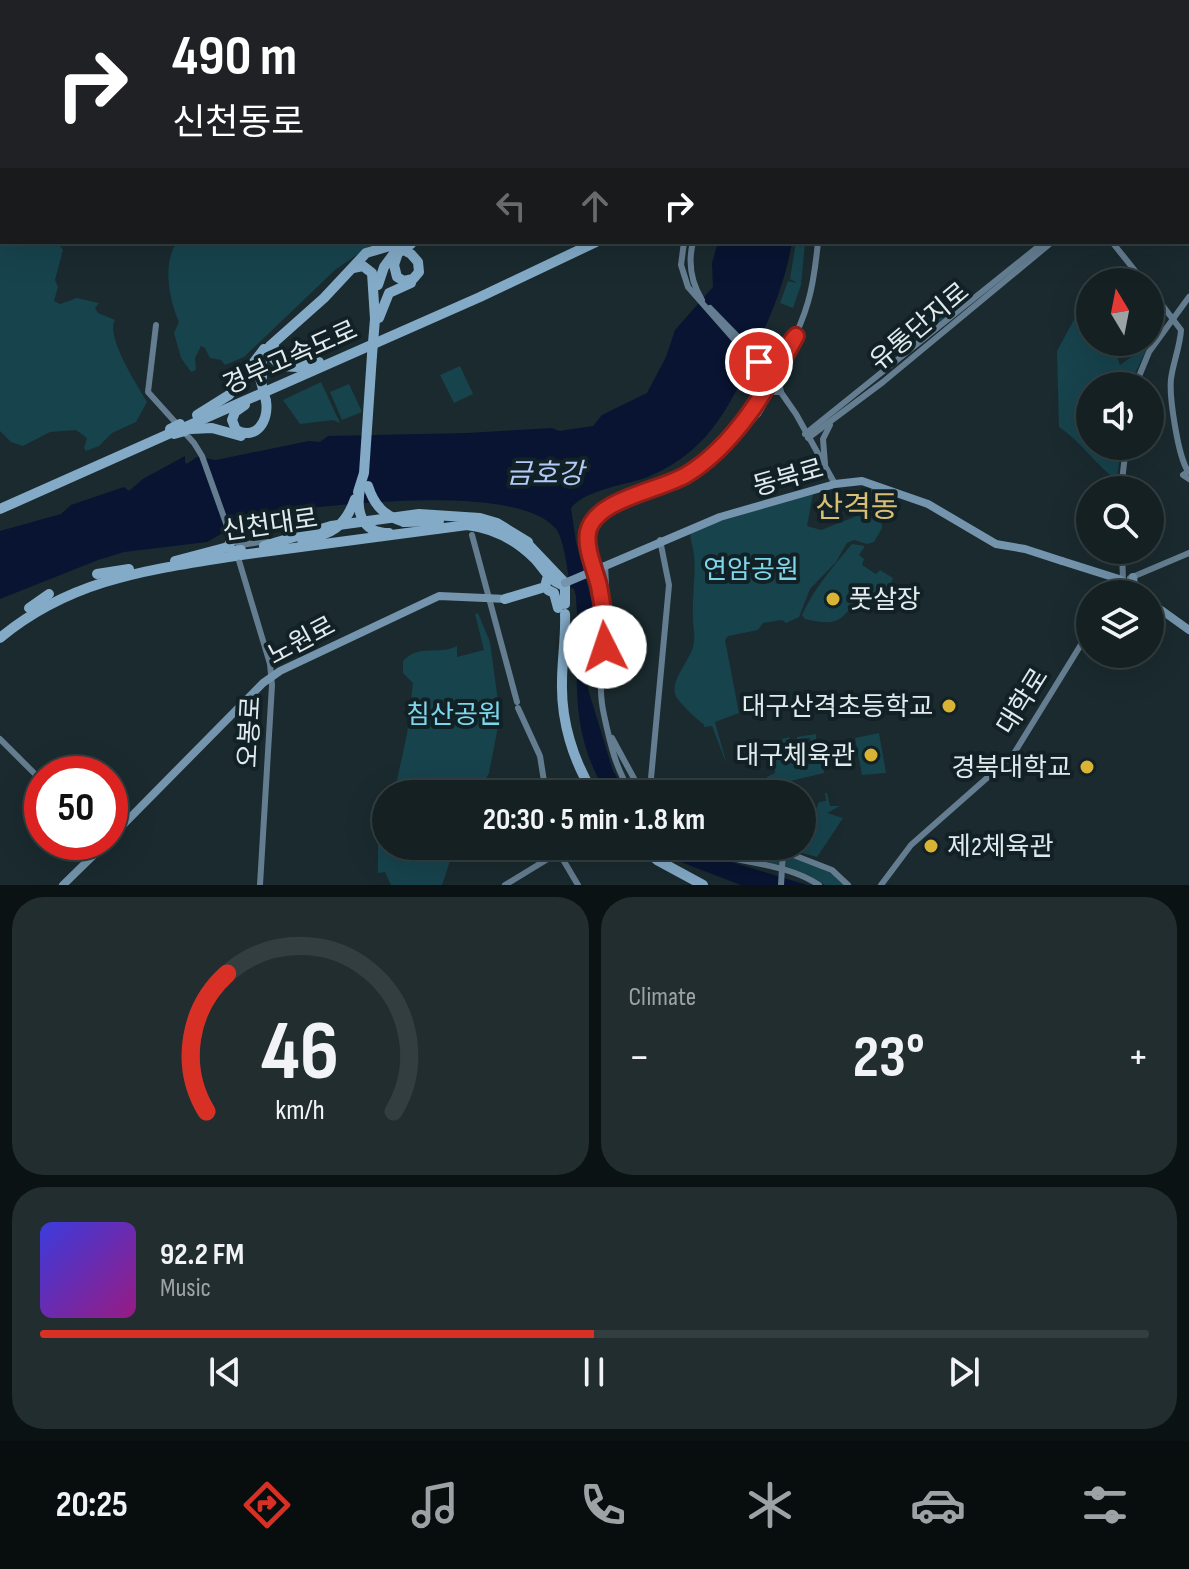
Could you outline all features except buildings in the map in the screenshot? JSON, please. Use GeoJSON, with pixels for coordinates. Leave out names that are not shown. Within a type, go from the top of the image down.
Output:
{"type":"FeatureCollection","features":[{"type":"Feature","properties":{"kind":"highway"},"geometry":{"type":"LineString","coordinates":[[179,428],[229,395],[271,344],[361,254],[376,244]]}},
{"type":"Feature","properties":{"kind":"highway"},"geometry":{"type":"LineString","coordinates":[[361,254],[376,246],[391,244],[410,250],[421,263],[422,272],[418,279],[389,293],[376,320]]}},
{"type":"Feature","properties":{"kind":"highway"},"geometry":{"type":"LineString","coordinates":[[410,244],[396,253],[379,277],[364,485],[357,508],[368,527],[383,533],[460,517],[502,527],[522,541]]}},
{"type":"Feature","properties":{"kind":"highway","name":"경부고속도로"},"geometry":{"type":"LineString","coordinates":[[54,482],[148,443],[581,244]]}},
{"type":"Feature","properties":{"kind":"highway","name":"경부고속도로"},"geometry":{"type":"LineString","coordinates":[[0,506],[592,244]]}},
{"type":"Feature","properties":{"kind":"highway"},"geometry":{"type":"LineString","coordinates":[[179,428],[204,427],[240,436],[254,434],[268,421],[261,378],[262,358],[271,344],[316,306],[371,250],[386,246],[410,253],[420,270],[413,279],[404,281],[397,277],[394,265],[396,253]]}},
{"type":"Feature","properties":{"kind":"highway"},"geometry":{"type":"LineString","coordinates":[[271,344],[301,327],[323,307],[350,270],[363,266],[372,273],[376,320]]}},
{"type":"Feature","properties":{"kind":"highway"},"geometry":{"type":"LineString","coordinates":[[286,336],[276,343],[272,351],[272,358],[279,365],[293,368],[323,361]]}},
{"type":"Feature","properties":{"kind":"highway"},"geometry":{"type":"LineString","coordinates":[[267,401],[267,415],[260,427],[246,434],[236,430],[232,420],[237,410],[299,376]]}},
{"type":"Feature","properties":{"kind":"highway"},"geometry":{"type":"LineString","coordinates":[[364,485],[377,506],[392,518],[421,526],[446,523],[488,526],[522,541]]}},
{"type":"Feature","properties":{"kind":"highway"},"geometry":{"type":"LineString","coordinates":[[286,544],[327,535],[339,528],[364,485]]}},
{"type":"Feature","properties":{"kind":"highway"},"geometry":{"type":"LineString","coordinates":[[238,549],[325,528],[419,514],[457,515],[497,523],[522,541],[557,586],[567,632],[561,671],[562,697],[567,728],[586,780]]}},
{"type":"Feature","properties":{"kind":"highway","name":"신천대로"},"geometry":{"type":"LineString","coordinates":[[6,630],[50,603],[115,577],[238,549],[463,520],[488,523],[519,539],[546,568]]}},
{"type":"Feature","properties":{"kind":"highway"},"geometry":{"type":"LineString","coordinates":[[446,523],[472,535]]}},
{"type":"Feature","properties":{"kind":"highway","name":"신천대로"},"geometry":{"type":"LineString","coordinates":[[446,523],[488,529],[523,548],[546,568]]}},
{"type":"Feature","properties":{"kind":"highway","name":"신천대로"},"geometry":{"type":"LineString","coordinates":[[0,638],[29,608],[94,579],[129,569],[238,549],[421,526]]}},
{"type":"Feature","properties":{"kind":"highway"},"geometry":{"type":"LineString","coordinates":[[505,599],[545,587],[546,568]]}},
{"type":"Feature","properties":{"kind":"highway"},"geometry":{"type":"LineString","coordinates":[[97,574],[129,569]]}},
{"type":"Feature","properties":{"kind":"highway"},"geometry":{"type":"LineString","coordinates":[[29,608],[49,594]]}},
{"type":"Feature","properties":{"kind":"highway"},"geometry":{"type":"LineString","coordinates":[[6,630],[33,616],[43,616]]}},
{"type":"Feature","properties":{"kind":"highway"},"geometry":{"type":"LineString","coordinates":[[561,671],[565,731],[584,780]]}},
{"type":"Feature","properties":{"kind":"highway"},"geometry":{"type":"LineString","coordinates":[[658,860],[700,885]]}},
{"type":"Feature","properties":{"kind":"main road"},"geometry":{"type":"LineString","coordinates":[[688,244],[692,293],[789,402],[828,472]]}},
{"type":"Feature","properties":{"kind":"main road"},"geometry":{"type":"LineString","coordinates":[[720,448],[750,411],[796,336],[808,302],[820,244]]}},
{"type":"Feature","properties":{"kind":"main road","name":"유통단지로"},"geometry":{"type":"LineString","coordinates":[[807,436],[1042,244]]}},
{"type":"Feature","properties":{"kind":"main road","name":"유통단지로"},"geometry":{"type":"LineString","coordinates":[[807,436],[834,420],[1050,244]]}},
{"type":"Feature","properties":{"kind":"main road"},"geometry":{"type":"LineString","coordinates":[[1114,244],[1133,268]]}},
{"type":"Feature","properties":{"kind":"main road"},"geometry":{"type":"LineString","coordinates":[[689,278],[700,297],[769,379]]}},
{"type":"Feature","properties":{"kind":"main road"},"geometry":{"type":"LineString","coordinates":[[600,588],[586,549],[585,534],[593,516],[604,506],[652,491],[721,455],[766,401],[770,388],[765,365],[700,297]]}},
{"type":"Feature","properties":{"kind":"main road"},"geometry":{"type":"LineString","coordinates":[[1139,372],[1189,297]]}},
{"type":"Feature","properties":{"kind":"main road"},"geometry":{"type":"LineString","coordinates":[[1164,306],[1181,330],[1170,383],[1182,463],[1189,474]]}},
{"type":"Feature","properties":{"kind":"main road","name":"오봉로"},"geometry":{"type":"LineString","coordinates":[[156,325],[148,392],[198,450],[238,549],[271,677],[260,885]]}},
{"type":"Feature","properties":{"kind":"main road"},"geometry":{"type":"LineString","coordinates":[[1165,329],[1172,327],[1181,330]]}},
{"type":"Feature","properties":{"kind":"main road"},"geometry":{"type":"LineString","coordinates":[[709,458],[739,421],[755,395],[753,370],[723,329]]}},
{"type":"Feature","properties":{"kind":"main road"},"geometry":{"type":"LineString","coordinates":[[738,342],[763,364],[771,365],[778,362],[796,336]]}},
{"type":"Feature","properties":{"kind":"main road"},"geometry":{"type":"LineString","coordinates":[[782,393],[778,379],[795,346],[796,336]]}},
{"type":"Feature","properties":{"kind":"main road"},"geometry":{"type":"LineString","coordinates":[[696,468],[733,438],[768,391],[782,393]]}},
{"type":"Feature","properties":{"kind":"main road"},"geometry":{"type":"LineString","coordinates":[[830,485],[823,439],[834,420]]}},
{"type":"Feature","properties":{"kind":"main road"},"geometry":{"type":"LineString","coordinates":[[651,484],[688,473]]}},
{"type":"Feature","properties":{"kind":"main road","name":"동북로"},"geometry":{"type":"LineString","coordinates":[[557,586],[720,517],[830,485],[862,481],[928,504],[984,539],[1121,580]]}},
{"type":"Feature","properties":{"kind":"main road"},"geometry":{"type":"LineString","coordinates":[[615,503],[600,513],[589,529],[589,549],[600,588],[605,647],[604,705],[627,780]]}},
{"type":"Feature","properties":{"kind":"main road"},"geometry":{"type":"LineString","coordinates":[[600,513],[591,537],[602,574],[602,706],[617,767],[626,780]]}},
{"type":"Feature","properties":{"kind":"main road"},"geometry":{"type":"LineString","coordinates":[[238,549],[241,545],[325,528]]}},
{"type":"Feature","properties":{"kind":"main road"},"geometry":{"type":"LineString","coordinates":[[472,535],[518,705],[540,756],[544,780]]}},
{"type":"Feature","properties":{"kind":"main road"},"geometry":{"type":"LineString","coordinates":[[650,778],[669,585],[660,540]]}},
{"type":"Feature","properties":{"kind":"main road"},"geometry":{"type":"LineString","coordinates":[[589,549],[593,548],[600,567],[608,623],[605,647]]}},
{"type":"Feature","properties":{"kind":"main road"},"geometry":{"type":"LineString","coordinates":[[1141,580],[1189,551]]}},
{"type":"Feature","properties":{"kind":"main road"},"geometry":{"type":"LineString","coordinates":[[1050,558],[1118,580]]}},
{"type":"Feature","properties":{"kind":"main road","name":"노원로"},"geometry":{"type":"LineString","coordinates":[[128,819],[271,677],[303,659],[439,596],[529,597],[557,586]]}},
{"type":"Feature","properties":{"kind":"main road"},"geometry":{"type":"LineString","coordinates":[[1164,608],[1189,626]]}},
{"type":"Feature","properties":{"kind":"main road","name":"대학로"},"geometry":{"type":"LineString","coordinates":[[881,885],[911,845],[1013,755],[1076,654]]}},
{"type":"Feature","properties":{"kind":"main road"},"geometry":{"type":"LineString","coordinates":[[612,736],[635,780]]}},
{"type":"Feature","properties":{"kind":"main road"},"geometry":{"type":"LineString","coordinates":[[0,739],[24,763]]}},
{"type":"Feature","properties":{"kind":"main road"},"geometry":{"type":"LineString","coordinates":[[622,772],[625,770],[634,780]]}},
{"type":"Feature","properties":{"kind":"main road","name":"노원로"},"geometry":{"type":"LineString","coordinates":[[63,885],[87,860]]}},
{"type":"Feature","properties":{"kind":"main road"},"geometry":{"type":"LineString","coordinates":[[505,885],[542,860]]}},
{"type":"Feature","properties":{"kind":"main road"},"geometry":{"type":"LineString","coordinates":[[562,860],[578,885]]}},
{"type":"Feature","properties":{"kind":"main road"},"geometry":{"type":"LineString","coordinates":[[750,860],[788,868],[821,885]]}},
{"type":"Feature","properties":{"kind":"main road"},"geometry":{"type":"LineString","coordinates":[[781,885],[782,860]]}},
{"type":"Feature","properties":{"kind":"main road"},"geometry":{"type":"LineString","coordinates":[[804,860],[835,873],[846,885]]}},
{"type":"Feature","properties":{"kind":"green space"},"geometry":{"type":"Polygon","coordinates":[[[0,244],[58,244],[63,250],[55,280],[58,287],[54,301],[60,304],[77,298],[99,303],[95,308],[98,313],[115,320],[114,337],[118,348],[147,402],[136,422],[112,433],[99,446],[86,451],[87,438],[76,430],[50,432],[23,446],[11,442],[0,431],[0,244]]]}},
{"type":"Feature","properties":{"kind":"green space"},"geometry":{"type":"Polygon","coordinates":[[[176,244],[372,244],[335,270],[244,357],[225,365],[221,360],[210,358],[201,346],[195,358],[196,370],[191,372],[181,358],[174,333],[179,322],[170,292],[168,270],[176,244]]]}},
{"type":"Feature","properties":{"kind":"green space"},"geometry":{"type":"Polygon","coordinates":[[[796,244],[805,244],[801,285],[793,308],[780,303],[788,281],[797,283],[790,279],[796,244]]]}},
{"type":"Feature","properties":{"kind":"green space"},"geometry":{"type":"Polygon","coordinates":[[[936,298],[948,315],[918,341],[902,324],[936,298]]]}},
{"type":"Feature","properties":{"kind":"green space"},"geometry":{"type":"Polygon","coordinates":[[[1076,316],[1076,356],[1117,356],[1120,365],[1132,356],[1143,356],[1136,372],[1076,372],[1076,441],[1059,427],[1057,351],[1076,316]]]}},
{"type":"Feature","properties":{"kind":"green space"},"geometry":{"type":"Polygon","coordinates":[[[460,366],[473,394],[454,403],[440,375],[460,366]]]}},
{"type":"Feature","properties":{"kind":"green space"},"geometry":{"type":"Polygon","coordinates":[[[321,382],[340,423],[333,420],[300,424],[283,400],[321,382]]]}},
{"type":"Feature","properties":{"kind":"green space"},"geometry":{"type":"Polygon","coordinates":[[[349,384],[362,412],[342,420],[330,392],[349,384]]]}},
{"type":"Feature","properties":{"kind":"green space"},"geometry":{"type":"Polygon","coordinates":[[[1094,460],[1119,460],[1117,476],[1112,476],[1094,460]]]}},
{"type":"Feature","properties":{"kind":"green space","name":"연암공원"},"geometry":{"type":"Polygon","coordinates":[[[870,484],[886,490],[880,503],[882,528],[874,542],[867,544],[854,540],[847,543],[836,562],[810,589],[799,617],[786,623],[782,620],[763,623],[758,630],[728,636],[725,640],[739,713],[715,722],[727,765],[712,726],[704,727],[675,694],[676,681],[694,642],[694,563],[690,530],[813,494],[807,526],[821,530],[872,510],[870,484]]]}},
{"type":"Feature","properties":{"kind":"green space"},"geometry":{"type":"Polygon","coordinates":[[[852,544],[865,546],[859,555],[864,559],[862,565],[876,574],[880,570],[893,578],[891,584],[874,594],[860,593],[838,620],[805,619],[802,615],[812,596],[852,544]]]}},
{"type":"Feature","properties":{"kind":"green space","name":"침산공원"},"geometry":{"type":"Polygon","coordinates":[[[478,613],[490,642],[500,716],[489,773],[485,780],[397,780],[413,683],[403,673],[403,661],[416,652],[457,646],[457,657],[484,650],[475,614],[478,613]]]}},
{"type":"Feature","properties":{"kind":"green space","name":"대구체육관"},"geometry":{"type":"Polygon","coordinates":[[[879,733],[886,773],[862,775],[855,738],[879,733]]]}},
{"type":"Feature","properties":{"kind":"green space"},"geometry":{"type":"Polygon","coordinates":[[[816,734],[816,754],[828,759],[823,763],[824,773],[795,780],[766,780],[775,773],[773,755],[782,749],[782,739],[789,737],[793,756],[801,757],[800,749],[811,746],[810,738],[797,740],[797,737],[816,734]]]}},
{"type":"Feature","properties":{"kind":"green space"},"geometry":{"type":"Polygon","coordinates":[[[827,793],[830,806],[840,806],[827,813],[843,818],[817,857],[816,810],[819,802],[826,801],[827,793]]]}},
{"type":"Feature","properties":{"kind":"green space"},"geometry":{"type":"Polygon","coordinates":[[[378,860],[450,860],[442,885],[391,885],[385,872],[378,873],[378,860]]]}},
{"type":"Feature","properties":{"kind":"green space"},"geometry":{"type":"Polygon","coordinates":[[[758,860],[807,862],[845,885],[825,885],[788,867],[758,860]]]}},
{"type":"Feature","properties":{"kind":"water","name":"금호강"},"geometry":{"type":"Polygon","coordinates":[[[717,244],[792,244],[774,305],[750,362],[730,402],[705,437],[671,465],[650,476],[587,496],[571,508],[576,542],[595,613],[596,635],[588,689],[618,780],[600,780],[587,753],[577,692],[576,596],[571,588],[559,534],[535,514],[502,505],[417,500],[263,514],[245,520],[207,542],[124,552],[0,599],[0,531],[61,514],[71,505],[124,487],[129,491],[143,479],[185,456],[187,464],[197,457],[216,460],[309,441],[320,442],[328,436],[552,428],[559,431],[593,426],[602,415],[647,393],[666,357],[675,330],[713,287],[712,263],[717,244]]]}},
{"type":"Feature","properties":{"kind":"water"},"geometry":{"type":"Polygon","coordinates":[[[726,860],[807,885],[741,885],[678,861],[726,860]]]}},
{"type":"Feature","properties":{"kind":"place","name":"풋살장"},"geometry":{"type":"Point","coordinates":[833,599]}},
{"type":"Feature","properties":{"kind":"place","name":"대구산격초등학교"},"geometry":{"type":"Point","coordinates":[949,706]}},
{"type":"Feature","properties":{"kind":"place","name":"대구체육관"},"geometry":{"type":"Point","coordinates":[871,755]}},
{"type":"Feature","properties":{"kind":"place","name":"경북대학교"},"geometry":{"type":"Point","coordinates":[1087,767]}},
{"type":"Feature","properties":{"kind":"place","name":"제2체육관"},"geometry":{"type":"Point","coordinates":[931,846]}},
{"type":"Feature","properties":{"kind":"district","name":"산격동"},"geometry":{"type":"Point","coordinates":[857,507]}},
{"type":"Feature","properties":{"kind":"route"},"geometry":{"type":"LineString","coordinates":[[605,647],[600,591],[588,543],[588,532],[593,521],[615,503],[652,491],[683,476],[720,448],[750,411],[796,336],[778,362],[769,365],[759,362]]}}]}
